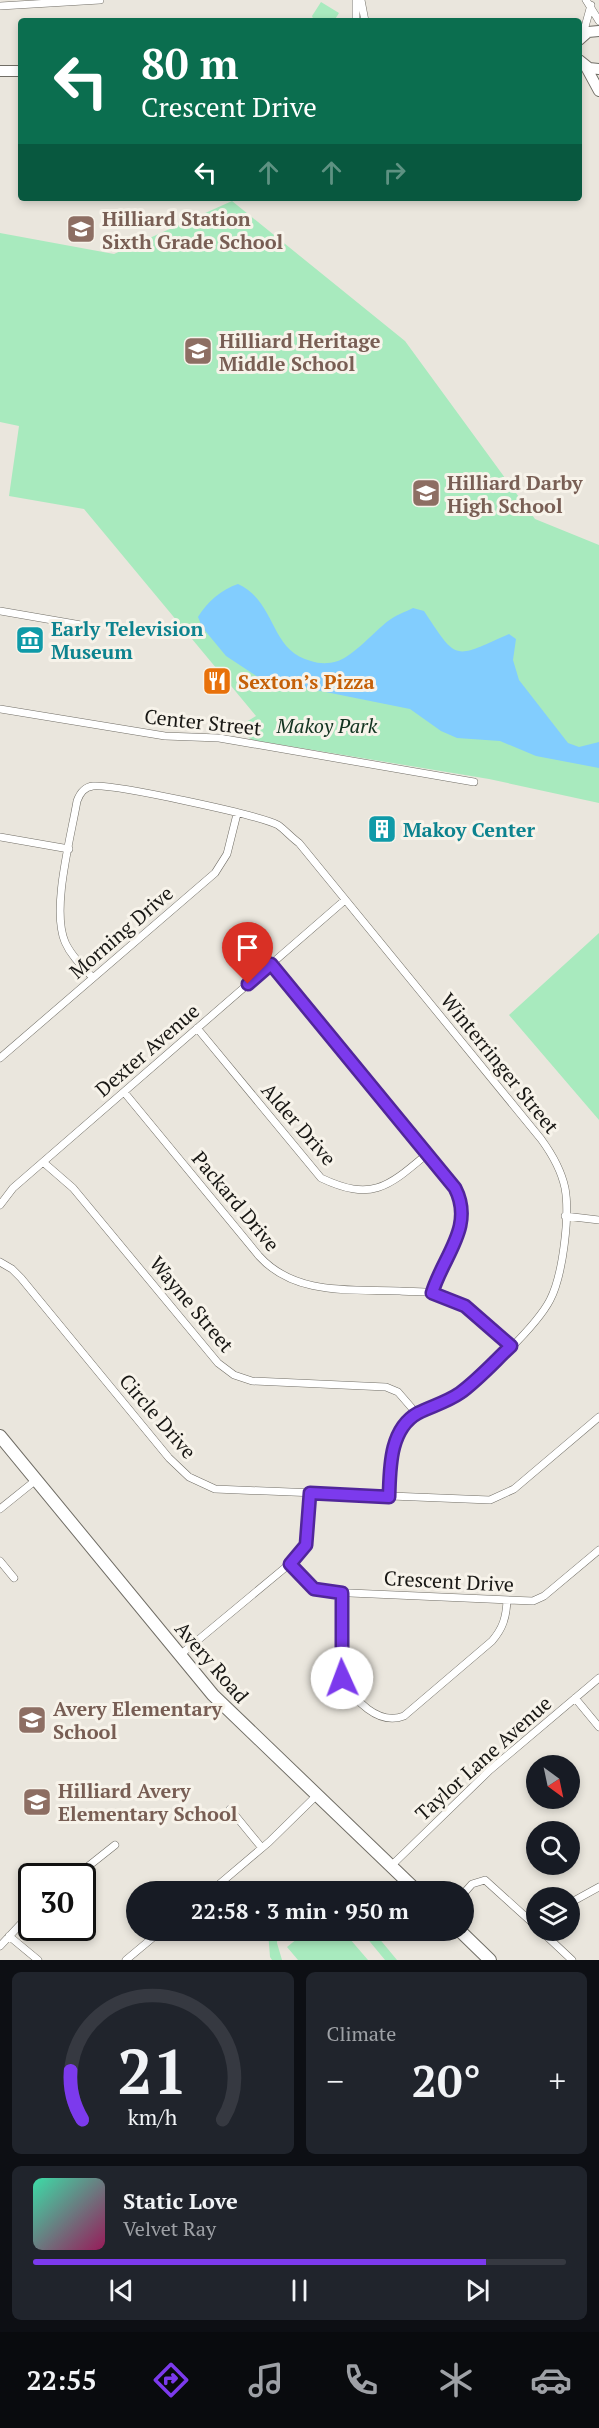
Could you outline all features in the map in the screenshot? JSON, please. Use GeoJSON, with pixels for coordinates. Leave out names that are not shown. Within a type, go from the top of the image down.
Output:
{"type":"FeatureCollection","features":[{"type":"Feature","properties":{"kind":"main road"},"geometry":{"type":"LineString","coordinates":[[582,37],[599,31]]}},
{"type":"Feature","properties":{"kind":"main road"},"geometry":{"type":"LineString","coordinates":[[586,67],[599,91]]}},
{"type":"Feature","properties":{"kind":"main road"},"geometry":{"type":"LineString","coordinates":[[0,71],[18,71]]}},
{"type":"Feature","properties":{"kind":"main road","name":"Avery Road"},"geometry":{"type":"LineString","coordinates":[[0,1436],[231,1714],[407,1881]]}},
{"type":"Feature","properties":{"kind":"main road"},"geometry":{"type":"LineString","coordinates":[[470,1941],[490,1960]]}},
{"type":"Feature","properties":{"kind":"street"},"geometry":{"type":"LineString","coordinates":[[0,6],[100,0]]}},
{"type":"Feature","properties":{"kind":"street"},"geometry":{"type":"LineString","coordinates":[[356,0],[356,18]]}},
{"type":"Feature","properties":{"kind":"street"},"geometry":{"type":"LineString","coordinates":[[361,0],[364,18]]}},
{"type":"Feature","properties":{"kind":"street"},"geometry":{"type":"LineString","coordinates":[[588,3],[599,21]]}},
{"type":"Feature","properties":{"kind":"street"},"geometry":{"type":"LineString","coordinates":[[582,29],[588,3]]}},
{"type":"Feature","properties":{"kind":"street"},"geometry":{"type":"LineString","coordinates":[[0,611],[81,625]]}},
{"type":"Feature","properties":{"kind":"street","name":"Center Street"},"geometry":{"type":"LineString","coordinates":[[0,709],[165,736],[219,738],[453,776],[474,782]]}},
{"type":"Feature","properties":{"kind":"street","name":"Winterringer Street"},"geometry":{"type":"LineString","coordinates":[[69,849],[77,801],[84,790],[100,787],[237,814],[279,826],[299,843],[541,1138],[557,1163],[565,1189],[565,1216],[559,1269],[550,1299],[537,1320],[461,1392],[436,1407],[417,1414],[399,1435],[391,1455],[389,1497]]}},
{"type":"Feature","properties":{"kind":"street","name":"Morning Drive"},"geometry":{"type":"LineString","coordinates":[[0,1058],[222,865],[237,814]]}},
{"type":"Feature","properties":{"kind":"street"},"geometry":{"type":"LineString","coordinates":[[0,837],[69,849],[59,919],[64,941],[71,953],[93,978]]}},
{"type":"Feature","properties":{"kind":"street","name":"Dexter Avenue"},"geometry":{"type":"LineString","coordinates":[[0,1205],[13,1188],[345,900]]}},
{"type":"Feature","properties":{"kind":"street"},"geometry":{"type":"LineString","coordinates":[[271,964],[428,1154],[455,1188],[461,1200],[463,1221],[432,1293]]}},
{"type":"Feature","properties":{"kind":"street","name":"Alder Drive"},"geometry":{"type":"LineString","coordinates":[[198,1028],[321,1178],[343,1188],[369,1191],[393,1182],[428,1154]]}},
{"type":"Feature","properties":{"kind":"street","name":"Packard Drive"},"geometry":{"type":"LineString","coordinates":[[124,1092],[259,1256],[284,1276],[292,1281],[322,1288],[432,1293],[465,1306],[511,1346]]}},
{"type":"Feature","properties":{"kind":"street","name":"Wayne Street"},"geometry":{"type":"LineString","coordinates":[[43,1162],[74,1188],[218,1363],[234,1375],[252,1381],[386,1387],[398,1392],[417,1414]]}},
{"type":"Feature","properties":{"kind":"street"},"geometry":{"type":"LineString","coordinates":[[565,1216],[599,1220]]}},
{"type":"Feature","properties":{"kind":"street","name":"Circle Drive"},"geometry":{"type":"LineString","coordinates":[[0,1262],[21,1278],[169,1458],[189,1477],[215,1488],[475,1501],[503,1496],[599,1417]]}},
{"type":"Feature","properties":{"kind":"street"},"geometry":{"type":"LineString","coordinates":[[0,1509],[36,1480]]}},
{"type":"Feature","properties":{"kind":"street"},"geometry":{"type":"LineString","coordinates":[[180,1655],[290,1564],[306,1545],[310,1493]]}},
{"type":"Feature","properties":{"kind":"street","name":"Crescent Drive"},"geometry":{"type":"LineString","coordinates":[[290,1564],[314,1589],[342,1593],[533,1601],[544,1596],[599,1550]]}},
{"type":"Feature","properties":{"kind":"street"},"geometry":{"type":"LineString","coordinates":[[0,1561],[14,1578]]}},
{"type":"Feature","properties":{"kind":"street"},"geometry":{"type":"LineString","coordinates":[[342,1593],[342,1678],[347,1688],[374,1714],[384,1719],[394,1720],[404,1716],[492,1641],[501,1630],[506,1617],[507,1600]]}},
{"type":"Feature","properties":{"kind":"street","name":"Taylor Lane Avenue"},"geometry":{"type":"LineString","coordinates":[[391,1866],[490,1770],[599,1678]]}},
{"type":"Feature","properties":{"kind":"street"},"geometry":{"type":"LineString","coordinates":[[575,1698],[599,1727]]}},
{"type":"Feature","properties":{"kind":"street"},"geometry":{"type":"LineString","coordinates":[[223,1881],[262,1848],[316,1796]]}},
{"type":"Feature","properties":{"kind":"street"},"geometry":{"type":"LineString","coordinates":[[230,1809],[262,1848]]}},
{"type":"Feature","properties":{"kind":"street"},"geometry":{"type":"LineString","coordinates":[[92,1863],[115,1845]]}},
{"type":"Feature","properties":{"kind":"street"},"geometry":{"type":"LineString","coordinates":[[474,1883],[485,1880],[526,1917]]}},
{"type":"Feature","properties":{"kind":"street"},"geometry":{"type":"LineString","coordinates":[[580,1897],[599,1887]]}},
{"type":"Feature","properties":{"kind":"street"},"geometry":{"type":"LineString","coordinates":[[0,1946],[18,1927]]}},
{"type":"Feature","properties":{"kind":"street"},"geometry":{"type":"LineString","coordinates":[[9,1936],[38,1960]]}},
{"type":"Feature","properties":{"kind":"street"},"geometry":{"type":"LineString","coordinates":[[126,1960],[149,1941]]}},
{"type":"Feature","properties":{"kind":"street"},"geometry":{"type":"LineString","coordinates":[[552,1941],[572,1960]]}},
{"type":"Feature","properties":{"kind":"green space"},"geometry":{"type":"Polygon","coordinates":[[[321,2],[339,13],[336,18],[313,18],[321,2]]]}},
{"type":"Feature","properties":{"kind":"green space","name":"Makoy Park"},"geometry":{"type":"Polygon","coordinates":[[[232,201],[405,341],[535,519],[599,545],[599,803],[489,779],[253,740],[233,730],[256,716],[84,509],[9,496],[19,426],[0,422],[0,233],[114,254],[232,201]]]}},
{"type":"Feature","properties":{"kind":"green space"},"geometry":{"type":"Polygon","coordinates":[[[599,933],[599,1120],[509,1015],[599,933]]]}},
{"type":"Feature","properties":{"kind":"green space"},"geometry":{"type":"Polygon","coordinates":[[[269,1941],[277,1941],[282,1960],[272,1960],[269,1941]]]}},
{"type":"Feature","properties":{"kind":"green space"},"geometry":{"type":"Polygon","coordinates":[[[294,1941],[352,1941],[368,1960],[298,1960],[287,1947],[294,1941]]]}},
{"type":"Feature","properties":{"kind":"green space"},"geometry":{"type":"Polygon","coordinates":[[[369,1941],[381,1941],[397,1960],[385,1960],[369,1941]]]}},
{"type":"Feature","properties":{"kind":"water"},"geometry":{"type":"Polygon","coordinates":[[[238,584],[251,592],[260,602],[287,647],[297,655],[318,663],[331,663],[344,658],[388,621],[413,608],[424,611],[444,640],[459,651],[477,648],[509,634],[516,639],[513,660],[519,680],[568,743],[579,747],[599,742],[599,768],[536,756],[500,741],[457,738],[441,731],[410,709],[261,679],[226,656],[202,627],[198,617],[215,597],[238,584]]]}},
{"type":"Feature","properties":{"kind":"place","name":"Hilliard Station Sixth Grade School"},"geometry":{"type":"Point","coordinates":[81,229]}},
{"type":"Feature","properties":{"kind":"place","name":"Hilliard Heritage Middle School"},"geometry":{"type":"Point","coordinates":[198,351]}},
{"type":"Feature","properties":{"kind":"place","name":"Hilliard Darby High School"},"geometry":{"type":"Point","coordinates":[426,493]}},
{"type":"Feature","properties":{"kind":"place","name":"Early Television Museum"},"geometry":{"type":"Point","coordinates":[30,640]}},
{"type":"Feature","properties":{"kind":"place","name":"Sexton’s Pizza"},"geometry":{"type":"Point","coordinates":[217,681]}},
{"type":"Feature","properties":{"kind":"place","name":"Makoy Center"},"geometry":{"type":"Point","coordinates":[382,829]}},
{"type":"Feature","properties":{"kind":"place","name":"Avery Elementary School"},"geometry":{"type":"Point","coordinates":[32,1720]}},
{"type":"Feature","properties":{"kind":"place","name":"Hilliard Avery Elementary School"},"geometry":{"type":"Point","coordinates":[37,1802]}},
{"type":"Feature","properties":{"kind":"route"},"geometry":{"type":"LineString","coordinates":[[248,984],[271,964],[455,1188],[461,1200],[463,1221],[432,1293],[465,1306],[511,1346],[461,1392],[436,1407],[417,1414],[403,1428],[391,1455],[389,1497],[310,1493],[309,1531],[306,1545],[290,1564],[314,1589],[342,1593],[340,1666],[342,1678]]}}]}
